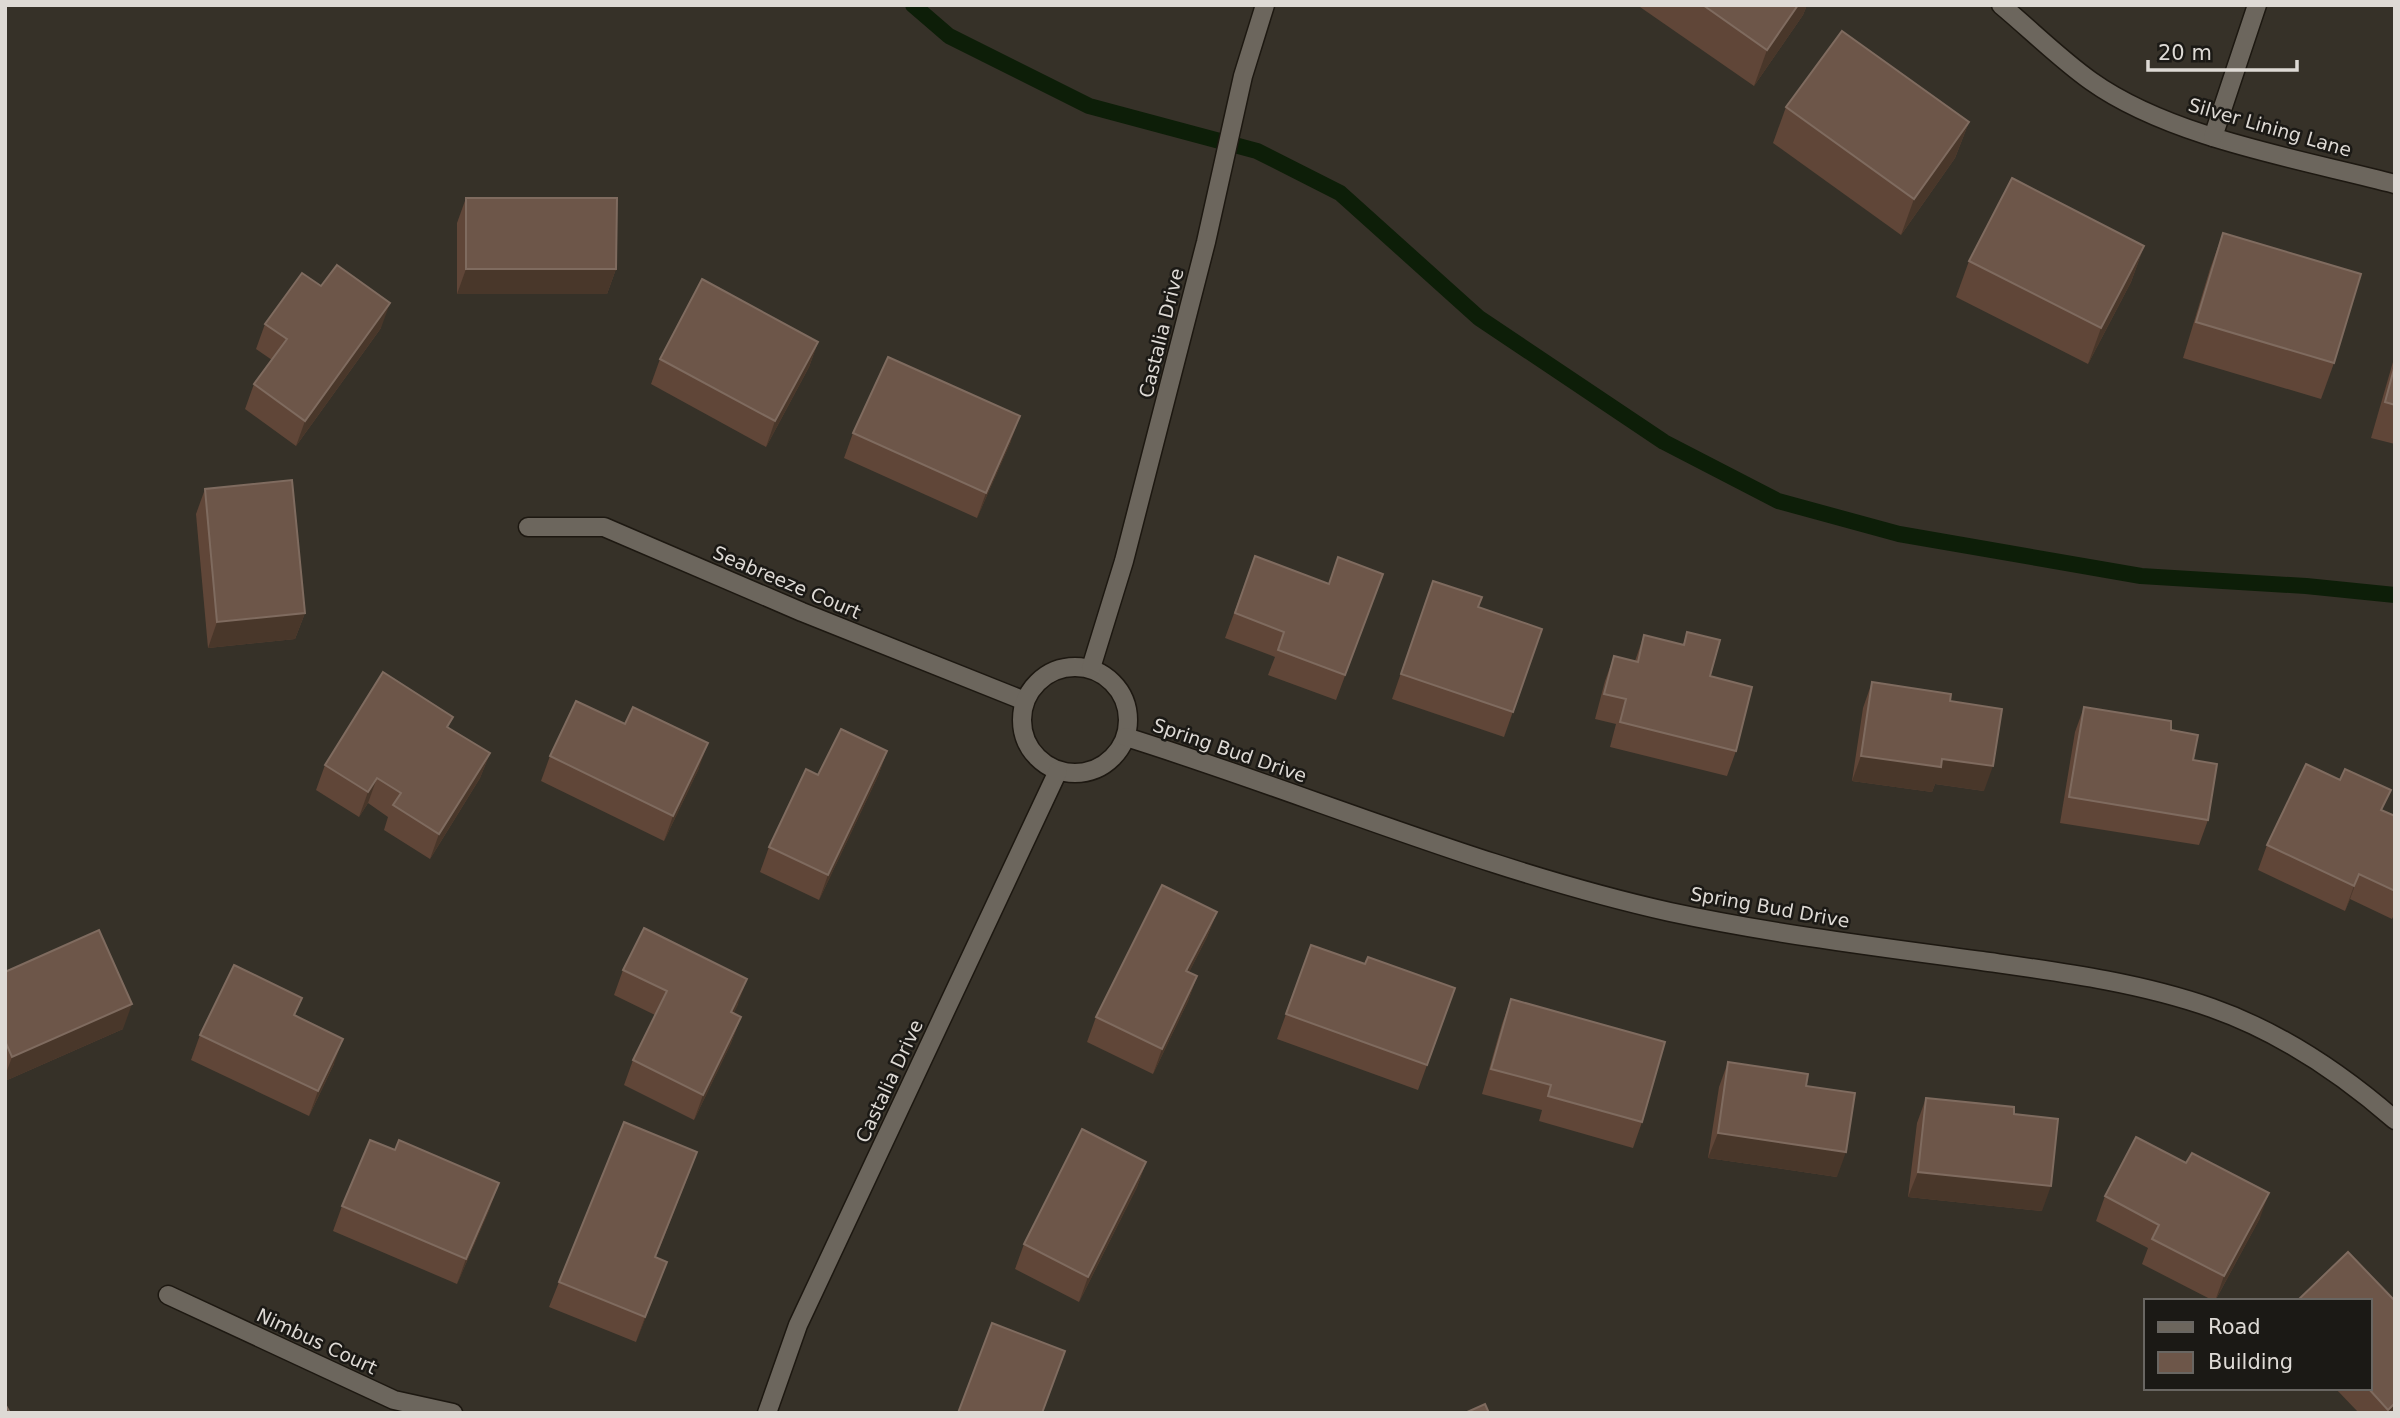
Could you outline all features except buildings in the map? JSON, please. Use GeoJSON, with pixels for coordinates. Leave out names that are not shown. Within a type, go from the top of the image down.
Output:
{"type":"FeatureCollection","features":[{"type":"Feature","properties":{"kind":"street","name":"Castalia Drive"},"geometry":{"type":"LineString","coordinates":[[1091,668],[1127,548],[1206,242],[1243,76],[1265,5]]}},
{"type":"Feature","properties":{"kind":"street","name":"Silver Lining Lane"},"geometry":{"type":"LineString","coordinates":[[2001,5],[2092,82],[2142,110],[2213,137],[2395,184]]}},
{"type":"Feature","properties":{"kind":"street"},"geometry":{"type":"LineString","coordinates":[[2213,137],[2257,5]]}},
{"type":"Feature","properties":{"kind":"street","name":"Seabreeze Court"},"geometry":{"type":"LineString","coordinates":[[528,527],[604,527],[814,617],[1025,701]]}},
{"type":"Feature","properties":{"kind":"street"},"geometry":{"type":"LineString","coordinates":[[1076,666],[1091,668],[1106,676],[1119,688],[1127,703],[1129,720],[1126,737],[1119,752],[1106,764],[1075,774],[1058,771],[1043,763],[1031,750],[1024,735],[1021,718],[1025,701],[1033,687],[1045,676],[1076,666]]}},
{"type":"Feature","properties":{"kind":"street","name":"Spring Bud Drive"},"geometry":{"type":"LineString","coordinates":[[1126,737],[1182,754],[1450,850],[1543,880],[1657,909],[1778,932],[2061,972],[2136,986],[2213,1008],[2281,1038],[2324,1065],[2395,1119]]}},
{"type":"Feature","properties":{"kind":"street","name":"Castalia Drive"},"geometry":{"type":"LineString","coordinates":[[767,1413],[798,1325],[1058,771]]}},
{"type":"Feature","properties":{"kind":"street","name":"Nimbus Court"},"geometry":{"type":"LineString","coordinates":[[168,1295],[394,1400],[453,1413]]}},
{"type":"Feature","properties":{"kind":"waterway"},"geometry":{"type":"LineString","coordinates":[[913,5],[949,36],[1089,106],[1257,151],[1340,193],[1479,318],[1664,442],[1778,501],[1899,534],[2141,576],[2306,586],[2395,595]]}}]}
